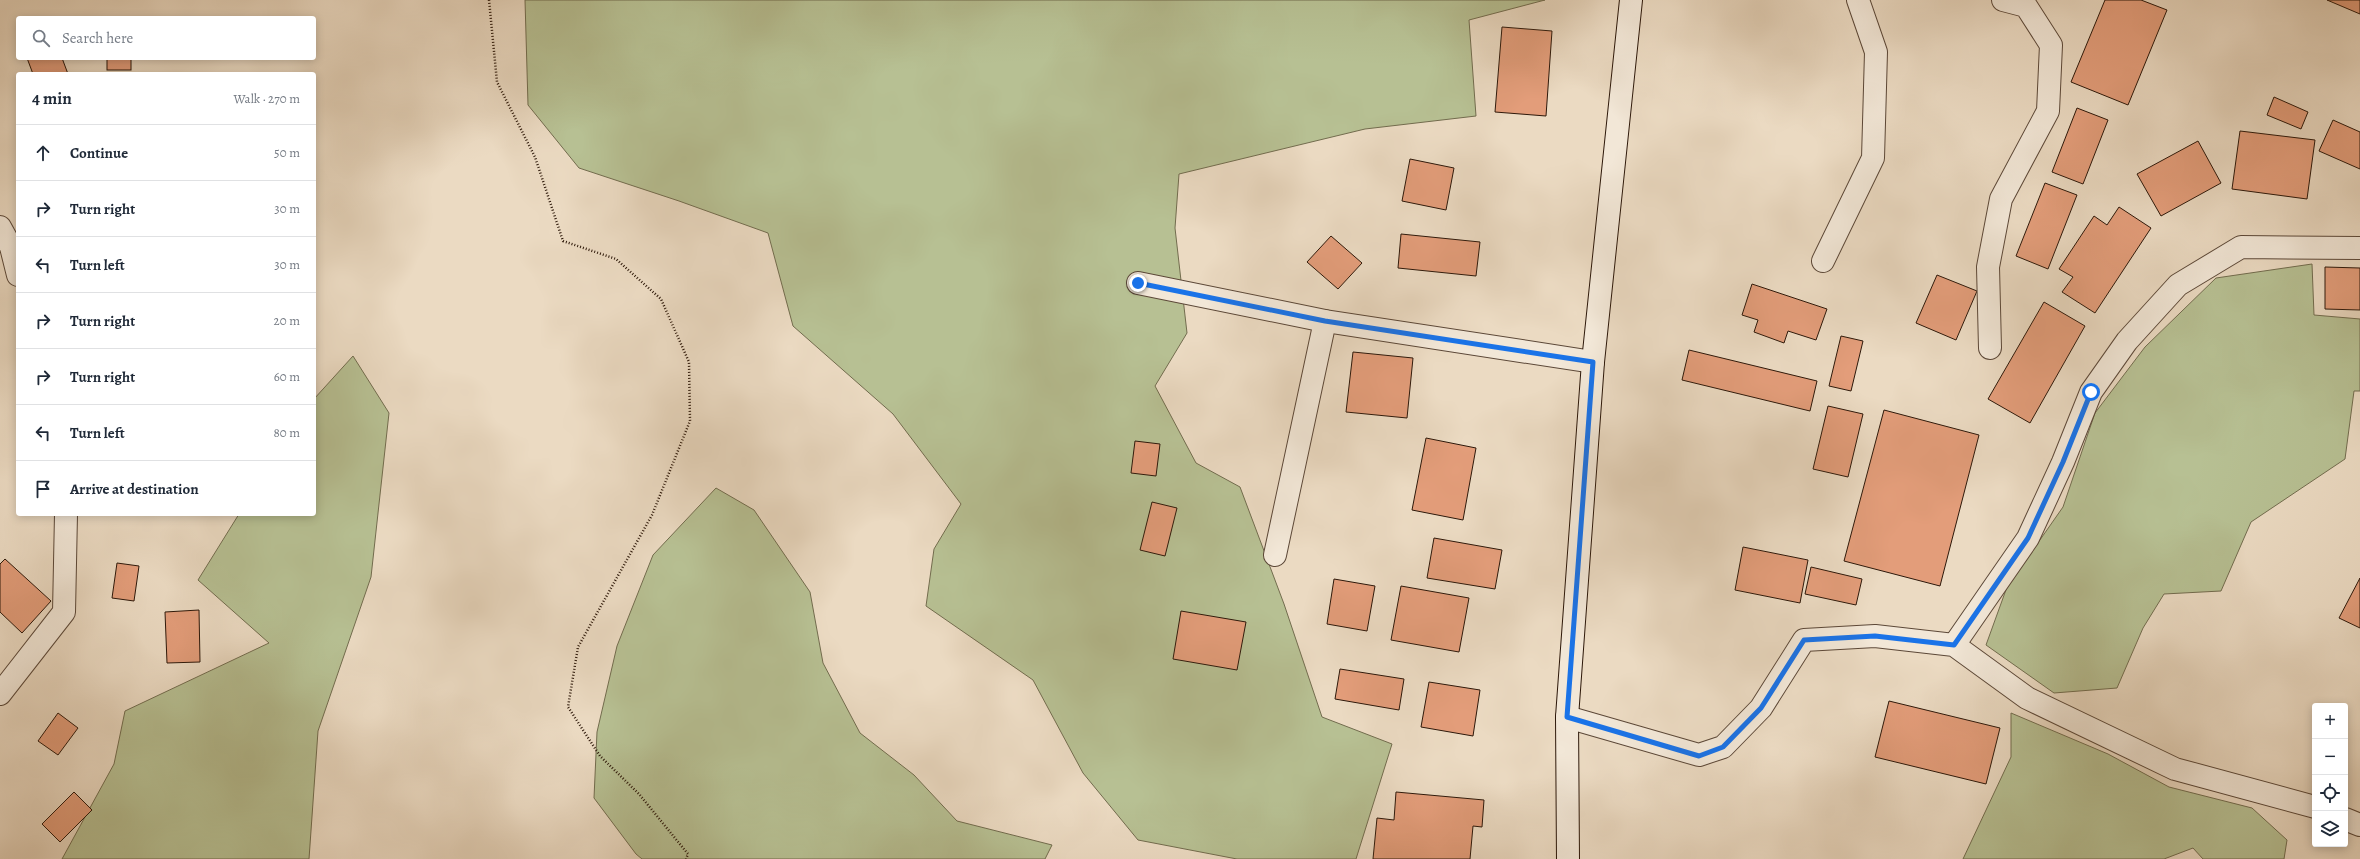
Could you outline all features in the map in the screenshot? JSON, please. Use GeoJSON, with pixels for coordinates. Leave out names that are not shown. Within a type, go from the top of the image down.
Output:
{"type":"FeatureCollection","features":[{"type":"Feature","properties":{"kind":"street"},"geometry":{"type":"LineString","coordinates":[[1568,859],[1567,717],[1593,362],[1631,0]]}},
{"type":"Feature","properties":{"kind":"street"},"geometry":{"type":"LineString","coordinates":[[1823,261],[1873,158],[1876,52],[1858,0]]}},
{"type":"Feature","properties":{"kind":"street"},"geometry":{"type":"LineString","coordinates":[[1990,348],[1988,267],[2001,199],[2048,111],[2051,45],[2026,6],[2003,0]]}},
{"type":"Feature","properties":{"kind":"street"},"geometry":{"type":"LineString","coordinates":[[0,227],[11,247],[16,267]]}},
{"type":"Feature","properties":{"kind":"street"},"geometry":{"type":"LineString","coordinates":[[1954,645],[2028,538],[2063,462],[2091,392],[2127,341],[2178,285],[2241,247],[2360,248]]}},
{"type":"Feature","properties":{"kind":"street"},"geometry":{"type":"LineString","coordinates":[[1138,283],[1325,321],[1593,362]]}},
{"type":"Feature","properties":{"kind":"street"},"geometry":{"type":"LineString","coordinates":[[1275,555],[1325,321]]}},
{"type":"Feature","properties":{"kind":"street"},"geometry":{"type":"LineString","coordinates":[[0,694],[64,612],[66,516]]}},
{"type":"Feature","properties":{"kind":"street"},"geometry":{"type":"LineString","coordinates":[[1567,717],[1699,756],[1723,747],[1761,708],[1804,640],[1875,636],[1954,645],[2027,698],[2175,769],[2312,806]]}},
{"type":"Feature","properties":{"kind":"street"},"geometry":{"type":"LineString","coordinates":[[2348,820],[2360,825]]}},
{"type":"Feature","properties":{"kind":"path"},"geometry":{"type":"LineString","coordinates":[[489,0],[497,82],[536,156],[563,241],[616,259],[661,299],[689,362],[690,421],[652,515],[578,647],[568,707],[600,756],[639,794],[688,854],[686,859]]}},
{"type":"Feature","properties":{"kind":"green space"},"geometry":{"type":"Polygon","coordinates":[[[525,0],[1545,0],[1469,20],[1476,116],[1365,129],[1179,174],[1175,228],[1187,333],[1155,386],[1196,463],[1240,487],[1284,604],[1322,717],[1392,744],[1356,859],[1237,859],[1138,840],[1083,773],[1033,680],[926,606],[934,549],[961,504],[893,414],[793,326],[768,233],[679,201],[579,168],[528,105],[525,0]]]}},
{"type":"Feature","properties":{"kind":"green space"},"geometry":{"type":"Polygon","coordinates":[[[2312,264],[2314,315],[2360,319],[2360,391],[2354,391],[2345,459],[2251,522],[2221,591],[2164,594],[2143,628],[2117,688],[2054,693],[1986,645],[2007,587],[2063,507],[2095,413],[2145,347],[2216,278],[2312,264]]]}},
{"type":"Feature","properties":{"kind":"green space"},"geometry":{"type":"Polygon","coordinates":[[[353,356],[389,413],[371,577],[318,731],[309,859],[62,859],[114,764],[125,711],[269,643],[198,580],[238,516],[316,516],[316,397],[353,356]]]}},
{"type":"Feature","properties":{"kind":"green space"},"geometry":{"type":"Polygon","coordinates":[[[716,488],[754,510],[810,592],[823,663],[860,733],[914,775],[957,821],[1052,845],[1045,859],[642,859],[636,854],[594,798],[597,732],[617,646],[653,555],[716,488]]]}},
{"type":"Feature","properties":{"kind":"green space"},"geometry":{"type":"Polygon","coordinates":[[[2011,713],[2108,754],[2169,787],[2252,808],[2287,840],[2284,859],[2203,859],[2193,848],[2164,859],[1963,859],[2011,757],[2011,713]]]}},
{"type":"Feature","properties":{"kind":"building"},"geometry":{"type":"Polygon","coordinates":[[[2105,0],[2141,0],[2167,10],[2128,105],[2071,82],[2105,0]]]}},
{"type":"Feature","properties":{"kind":"building"},"geometry":{"type":"Polygon","coordinates":[[[2327,0],[2360,0],[2360,14],[2327,0]]]}},
{"type":"Feature","properties":{"kind":"building"},"geometry":{"type":"Polygon","coordinates":[[[1502,27],[1552,31],[1546,116],[1495,112],[1502,27]]]}},
{"type":"Feature","properties":{"kind":"building"},"geometry":{"type":"Polygon","coordinates":[[[28,60],[63,60],[67,72],[32,72],[28,60]]]}},
{"type":"Feature","properties":{"kind":"building"},"geometry":{"type":"Polygon","coordinates":[[[107,60],[131,60],[131,70],[107,70],[107,60]]]}},
{"type":"Feature","properties":{"kind":"building"},"geometry":{"type":"Polygon","coordinates":[[[2274,97],[2308,112],[2301,129],[2267,115],[2274,97]]]}},
{"type":"Feature","properties":{"kind":"building"},"geometry":{"type":"Polygon","coordinates":[[[2077,108],[2108,120],[2083,184],[2052,172],[2077,108]]]}},
{"type":"Feature","properties":{"kind":"building"},"geometry":{"type":"Polygon","coordinates":[[[2333,120],[2360,132],[2360,169],[2319,151],[2333,120]]]}},
{"type":"Feature","properties":{"kind":"building"},"geometry":{"type":"Polygon","coordinates":[[[2240,131],[2315,140],[2307,199],[2232,189],[2240,131]]]}},
{"type":"Feature","properties":{"kind":"building"},"geometry":{"type":"Polygon","coordinates":[[[2198,141],[2221,183],[2161,216],[2137,174],[2198,141]]]}},
{"type":"Feature","properties":{"kind":"building"},"geometry":{"type":"Polygon","coordinates":[[[1410,159],[1454,168],[1446,210],[1402,201],[1410,159]]]}},
{"type":"Feature","properties":{"kind":"building"},"geometry":{"type":"Polygon","coordinates":[[[2045,183],[2077,195],[2048,269],[2016,256],[2045,183]]]}},
{"type":"Feature","properties":{"kind":"building"},"geometry":{"type":"Polygon","coordinates":[[[2119,207],[2151,228],[2095,313],[2062,292],[2073,277],[2059,269],[2094,216],[2107,225],[2119,207]]]}},
{"type":"Feature","properties":{"kind":"building"},"geometry":{"type":"Polygon","coordinates":[[[1401,234],[1480,242],[1476,276],[1398,268],[1401,234]]]}},
{"type":"Feature","properties":{"kind":"building"},"geometry":{"type":"Polygon","coordinates":[[[1331,236],[1362,263],[1338,289],[1307,262],[1331,236]]]}},
{"type":"Feature","properties":{"kind":"building"},"geometry":{"type":"Polygon","coordinates":[[[2325,267],[2360,268],[2360,310],[2325,309],[2325,267]]]}},
{"type":"Feature","properties":{"kind":"building"},"geometry":{"type":"Polygon","coordinates":[[[1937,275],[1977,291],[1956,340],[1916,323],[1937,275]]]}},
{"type":"Feature","properties":{"kind":"building"},"geometry":{"type":"Polygon","coordinates":[[[1752,284],[1827,309],[1816,340],[1788,331],[1784,343],[1754,332],[1758,320],[1742,315],[1752,284]]]}},
{"type":"Feature","properties":{"kind":"building"},"geometry":{"type":"Polygon","coordinates":[[[2044,302],[2085,326],[2030,423],[1988,399],[2044,302]]]}},
{"type":"Feature","properties":{"kind":"building"},"geometry":{"type":"Polygon","coordinates":[[[1841,336],[1863,341],[1851,391],[1829,386],[1841,336]]]}},
{"type":"Feature","properties":{"kind":"building"},"geometry":{"type":"Polygon","coordinates":[[[1689,350],[1817,381],[1810,411],[1682,380],[1689,350]]]}},
{"type":"Feature","properties":{"kind":"building"},"geometry":{"type":"Polygon","coordinates":[[[1353,352],[1413,358],[1407,418],[1346,412],[1353,352]]]}},
{"type":"Feature","properties":{"kind":"building"},"geometry":{"type":"Polygon","coordinates":[[[1828,406],[1863,414],[1848,477],[1813,469],[1828,406]]]}},
{"type":"Feature","properties":{"kind":"building"},"geometry":{"type":"Polygon","coordinates":[[[1884,410],[1979,435],[1940,586],[1844,561],[1884,410]]]}},
{"type":"Feature","properties":{"kind":"building"},"geometry":{"type":"Polygon","coordinates":[[[1426,438],[1476,448],[1463,520],[1412,510],[1426,438]]]}},
{"type":"Feature","properties":{"kind":"building"},"geometry":{"type":"Polygon","coordinates":[[[1135,441],[1160,444],[1156,476],[1131,473],[1135,441]]]}},
{"type":"Feature","properties":{"kind":"building"},"geometry":{"type":"Polygon","coordinates":[[[1152,502],[1177,508],[1165,556],[1140,550],[1152,502]]]}},
{"type":"Feature","properties":{"kind":"building"},"geometry":{"type":"Polygon","coordinates":[[[1434,538],[1502,550],[1495,589],[1427,578],[1434,538]]]}},
{"type":"Feature","properties":{"kind":"building"},"geometry":{"type":"Polygon","coordinates":[[[1743,547],[1808,560],[1800,603],[1735,590],[1743,547]]]}},
{"type":"Feature","properties":{"kind":"building"},"geometry":{"type":"Polygon","coordinates":[[[5,559],[51,601],[22,633],[0,612],[0,564],[5,559]]]}},
{"type":"Feature","properties":{"kind":"building"},"geometry":{"type":"Polygon","coordinates":[[[117,563],[139,566],[134,601],[112,598],[117,563]]]}},
{"type":"Feature","properties":{"kind":"building"},"geometry":{"type":"Polygon","coordinates":[[[1811,567],[1862,579],[1856,605],[1805,594],[1811,567]]]}},
{"type":"Feature","properties":{"kind":"building"},"geometry":{"type":"Polygon","coordinates":[[[2360,578],[2360,628],[2339,618],[2360,578]]]}},
{"type":"Feature","properties":{"kind":"building"},"geometry":{"type":"Polygon","coordinates":[[[1334,579],[1375,586],[1367,631],[1327,624],[1334,579]]]}},
{"type":"Feature","properties":{"kind":"building"},"geometry":{"type":"Polygon","coordinates":[[[1401,586],[1469,598],[1459,652],[1391,640],[1401,586]]]}},
{"type":"Feature","properties":{"kind":"building"},"geometry":{"type":"Polygon","coordinates":[[[199,610],[200,662],[167,663],[165,612],[199,610]]]}},
{"type":"Feature","properties":{"kind":"building"},"geometry":{"type":"Polygon","coordinates":[[[1181,611],[1246,622],[1237,670],[1173,659],[1181,611]]]}},
{"type":"Feature","properties":{"kind":"building"},"geometry":{"type":"Polygon","coordinates":[[[1340,669],[1404,679],[1399,710],[1335,699],[1340,669]]]}},
{"type":"Feature","properties":{"kind":"building"},"geometry":{"type":"Polygon","coordinates":[[[1429,682],[1480,690],[1473,736],[1421,727],[1429,682]]]}},
{"type":"Feature","properties":{"kind":"building"},"geometry":{"type":"Polygon","coordinates":[[[1889,701],[2000,728],[1986,784],[1875,757],[1889,701]]]}},
{"type":"Feature","properties":{"kind":"building"},"geometry":{"type":"Polygon","coordinates":[[[58,713],[78,728],[58,755],[38,741],[58,713]]]}},
{"type":"Feature","properties":{"kind":"building"},"geometry":{"type":"Polygon","coordinates":[[[74,792],[92,810],[60,842],[42,824],[74,792]]]}},
{"type":"Feature","properties":{"kind":"building"},"geometry":{"type":"Polygon","coordinates":[[[1396,792],[1484,800],[1482,827],[1473,826],[1470,859],[1373,859],[1377,818],[1394,820],[1396,792]]]}},
{"type":"Feature","properties":{"kind":"route"},"geometry":{"type":"LineString","coordinates":[[1138,283],[1325,321],[1593,362],[1567,717],[1681,752],[1699,756],[1723,747],[1761,708],[1804,640],[1875,636],[1954,645],[2028,538],[2063,462],[2091,392]]}}]}
